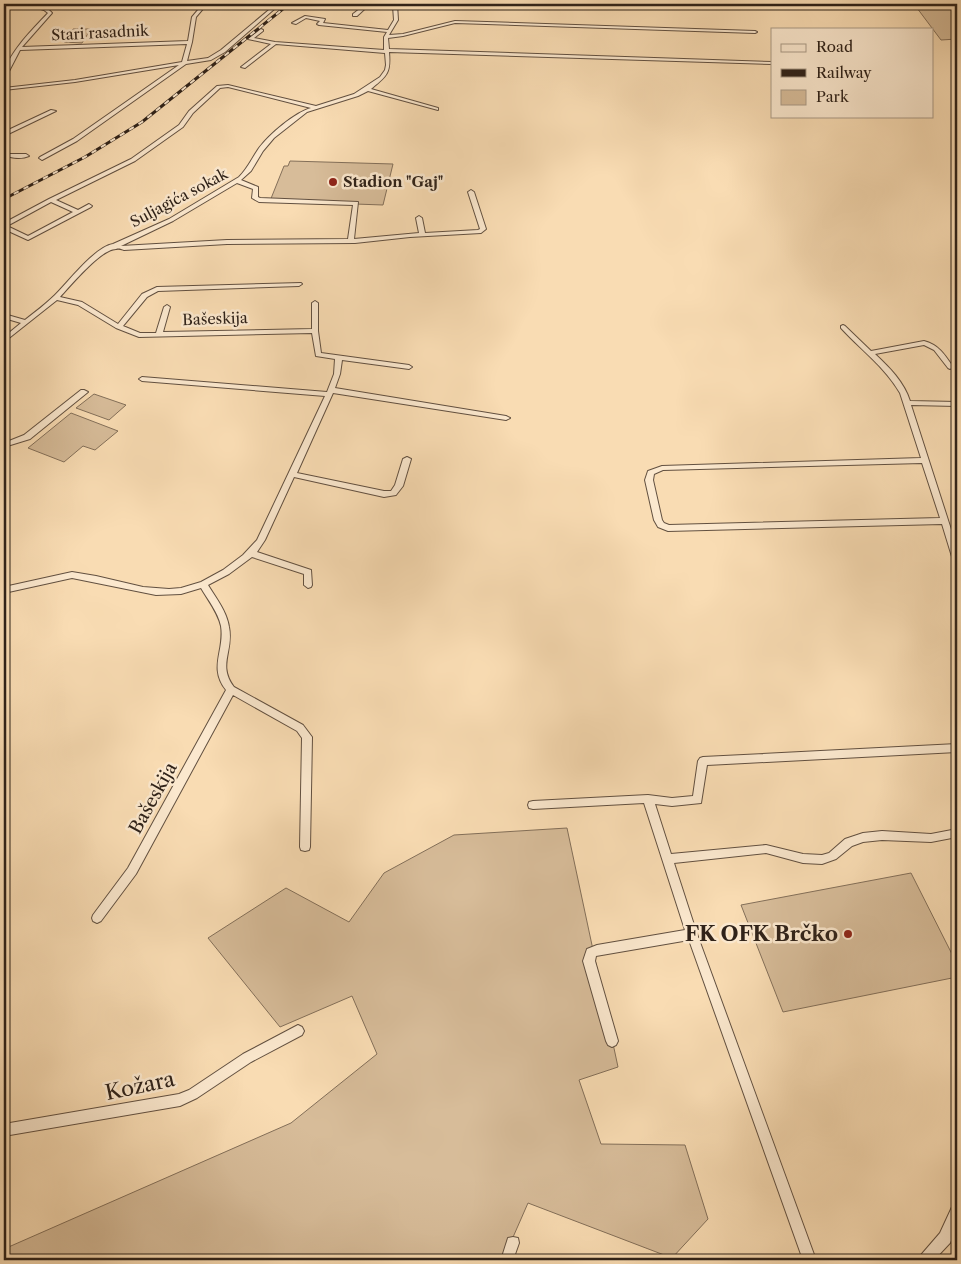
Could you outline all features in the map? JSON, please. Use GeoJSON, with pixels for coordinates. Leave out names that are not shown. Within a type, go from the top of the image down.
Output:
{"type":"FeatureCollection","features":[{"type":"Feature","properties":{"kind":"street"},"geometry":{"type":"LineString","coordinates":[[4,7],[9,4]]}},
{"type":"Feature","properties":{"kind":"street"},"geometry":{"type":"LineString","coordinates":[[4,77],[18,49],[50,13],[46,9],[27,4]]}},
{"type":"Feature","properties":{"kind":"street"},"geometry":{"type":"LineString","coordinates":[[42,158],[75,140],[184,64],[194,17],[205,4]]}},
{"type":"Feature","properties":{"kind":"street"},"geometry":{"type":"LineString","coordinates":[[4,89],[75,81],[209,59],[223,52],[278,4]]}},
{"type":"Feature","properties":{"kind":"street"},"geometry":{"type":"LineString","coordinates":[[355,15],[368,4]]}},
{"type":"Feature","properties":{"kind":"street"},"geometry":{"type":"LineString","coordinates":[[380,4],[394,4]]}},
{"type":"Feature","properties":{"kind":"street","name":"Suljagića sokak"},"geometry":{"type":"LineString","coordinates":[[4,340],[56,298],[93,258],[112,246],[171,220],[237,181],[249,170],[261,150],[272,138],[305,111],[352,97],[379,81],[387,70],[387,34],[396,20],[394,4]]}},
{"type":"Feature","properties":{"kind":"street"},"geometry":{"type":"LineString","coordinates":[[294,24],[306,17],[324,20],[319,24],[403,35],[455,22],[755,32]]}},
{"type":"Feature","properties":{"kind":"street"},"geometry":{"type":"LineString","coordinates":[[261,30],[250,40],[386,51],[771,63]]}},
{"type":"Feature","properties":{"kind":"street","name":"Stari rasadnik"},"geometry":{"type":"LineString","coordinates":[[18,49],[190,42]]}},
{"type":"Feature","properties":{"kind":"street"},"geometry":{"type":"LineString","coordinates":[[243,67],[275,43]]}},
{"type":"Feature","properties":{"kind":"street","name":"Suljagića sokak"},"geometry":{"type":"LineString","coordinates":[[4,226],[51,200],[133,160],[182,126],[191,112],[222,86],[316,107]]}},
{"type":"Feature","properties":{"kind":"street"},"geometry":{"type":"LineString","coordinates":[[367,89],[436,109]]}},
{"type":"Feature","properties":{"kind":"street"},"geometry":{"type":"LineString","coordinates":[[4,134],[53,111]]}},
{"type":"Feature","properties":{"kind":"street"},"geometry":{"type":"LineString","coordinates":[[4,152],[9,156],[26,156]]}},
{"type":"Feature","properties":{"kind":"street"},"geometry":{"type":"LineString","coordinates":[[237,181],[256,188],[255,198],[259,200],[356,203],[351,241]]}},
{"type":"Feature","properties":{"kind":"street"},"geometry":{"type":"LineString","coordinates":[[112,246],[120,248],[228,242],[351,241],[482,230],[471,192]]}},
{"type":"Feature","properties":{"kind":"street"},"geometry":{"type":"LineString","coordinates":[[51,200],[78,212]]}},
{"type":"Feature","properties":{"kind":"street","name":"Suljagića sokak"},"geometry":{"type":"LineString","coordinates":[[4,226],[28,238],[89,206]]}},
{"type":"Feature","properties":{"kind":"street"},"geometry":{"type":"LineString","coordinates":[[420,218],[422,235]]}},
{"type":"Feature","properties":{"kind":"street","name":"Bašeskija"},"geometry":{"type":"LineString","coordinates":[[118,326],[126,320],[145,293],[157,289],[299,284]]}},
{"type":"Feature","properties":{"kind":"street","name":"Bašeskija"},"geometry":{"type":"LineString","coordinates":[[56,298],[90,307],[118,326],[139,335],[315,331]]}},
{"type":"Feature","properties":{"kind":"street"},"geometry":{"type":"LineString","coordinates":[[315,302],[315,331],[318,355],[409,367]]}},
{"type":"Feature","properties":{"kind":"street"},"geometry":{"type":"LineString","coordinates":[[159,335],[167,307]]}},
{"type":"Feature","properties":{"kind":"street"},"geometry":{"type":"LineString","coordinates":[[4,316],[24,322]]}},
{"type":"Feature","properties":{"kind":"street"},"geometry":{"type":"LineString","coordinates":[[843,327],[890,372],[908,402],[957,560]]}},
{"type":"Feature","properties":{"kind":"street"},"geometry":{"type":"LineString","coordinates":[[870,353],[924,343],[931,344],[938,349],[950,367]]}},
{"type":"Feature","properties":{"kind":"street"},"geometry":{"type":"LineString","coordinates":[[4,590],[72,575],[84,576],[148,592],[182,591],[204,585],[256,547],[330,392],[337,374],[339,357]]}},
{"type":"Feature","properties":{"kind":"street"},"geometry":{"type":"LineString","coordinates":[[142,379],[330,392],[506,418]]}},
{"type":"Feature","properties":{"kind":"street"},"geometry":{"type":"LineString","coordinates":[[4,445],[26,437],[84,392]]}},
{"type":"Feature","properties":{"kind":"street"},"geometry":{"type":"LineString","coordinates":[[908,402],[957,404]]}},
{"type":"Feature","properties":{"kind":"street"},"geometry":{"type":"LineString","coordinates":[[292,474],[384,494],[393,493],[399,486],[407,460]]}},
{"type":"Feature","properties":{"kind":"street"},"geometry":{"type":"LineString","coordinates":[[926,460],[662,468],[651,473],[650,480],[658,520],[661,525],[668,528],[944,521]]}},
{"type":"Feature","properties":{"kind":"street"},"geometry":{"type":"LineString","coordinates":[[250,552],[308,572],[308,585]]}},
{"type":"Feature","properties":{"kind":"street"},"geometry":{"type":"LineString","coordinates":[[204,585],[225,628],[220,669],[224,683],[231,690],[300,728],[307,737],[305,847]]}},
{"type":"Feature","properties":{"kind":"street","name":"Bašeskija"},"geometry":{"type":"LineString","coordinates":[[97,918],[132,871],[231,690]]}},
{"type":"Feature","properties":{"kind":"street"},"geometry":{"type":"LineString","coordinates":[[533,805],[648,799],[672,802],[697,800],[703,761],[957,748]]}},
{"type":"Feature","properties":{"kind":"street"},"geometry":{"type":"LineString","coordinates":[[648,799],[692,934],[810,1260]]}},
{"type":"Feature","properties":{"kind":"street"},"geometry":{"type":"LineString","coordinates":[[668,859],[766,849],[783,851],[813,861],[833,856],[853,840],[880,836],[931,838],[957,834]]}},
{"type":"Feature","properties":{"kind":"street"},"geometry":{"type":"LineString","coordinates":[[612,1041],[589,961],[591,953],[597,950],[692,934]]}},
{"type":"Feature","properties":{"kind":"street","name":"Kožara"},"geometry":{"type":"LineString","coordinates":[[4,1130],[180,1100],[193,1094],[247,1058],[298,1032]]}},
{"type":"Feature","properties":{"kind":"street"},"geometry":{"type":"LineString","coordinates":[[926,1260],[945,1238],[957,1212]]}},
{"type":"Feature","properties":{"kind":"street"},"geometry":{"type":"LineString","coordinates":[[507,1260],[514,1243]]}},
{"type":"Feature","properties":{"kind":"green space"},"geometry":{"type":"Polygon","coordinates":[[[914,4],[957,4],[957,39],[941,40],[934,28],[932,28],[914,4]]]}},
{"type":"Feature","properties":{"kind":"green space"},"geometry":{"type":"Polygon","coordinates":[[[73,29],[91,29],[82,43],[64,42],[73,29]]]}},
{"type":"Feature","properties":{"kind":"green space","name":"Stadion \"Gaj\""},"geometry":{"type":"Polygon","coordinates":[[[290,161],[393,164],[383,205],[270,201],[284,166],[288,166],[290,161]]]}},
{"type":"Feature","properties":{"kind":"green space"},"geometry":{"type":"Polygon","coordinates":[[[94,394],[126,405],[109,420],[76,408],[94,394]]]}},
{"type":"Feature","properties":{"kind":"green space"},"geometry":{"type":"Polygon","coordinates":[[[71,413],[118,431],[95,450],[83,446],[64,462],[28,448],[71,413]]]}},
{"type":"Feature","properties":{"kind":"green space"},"geometry":{"type":"Polygon","coordinates":[[[567,828],[618,1067],[579,1080],[601,1144],[685,1145],[708,1219],[672,1258],[528,1203],[503,1260],[4,1260],[4,1249],[291,1123],[377,1054],[352,996],[280,1027],[208,938],[286,888],[349,922],[384,873],[454,835],[567,828]]]}},
{"type":"Feature","properties":{"kind":"green space","name":"FK OFK Brčko"},"geometry":{"type":"Polygon","coordinates":[[[911,873],[957,964],[957,977],[783,1012],[741,905],[911,873]]]}},
{"type":"Feature","properties":{"kind":"railway"},"geometry":{"type":"LineString","coordinates":[[4,199],[85,157],[142,122],[289,4]]}},
{"type":"Feature","properties":{"kind":"place","name":"Stadion \"Gaj\""},"geometry":{"type":"Point","coordinates":[333,182]}},
{"type":"Feature","properties":{"kind":"place","name":"FK OFK Brčko"},"geometry":{"type":"Point","coordinates":[848,934]}}]}
